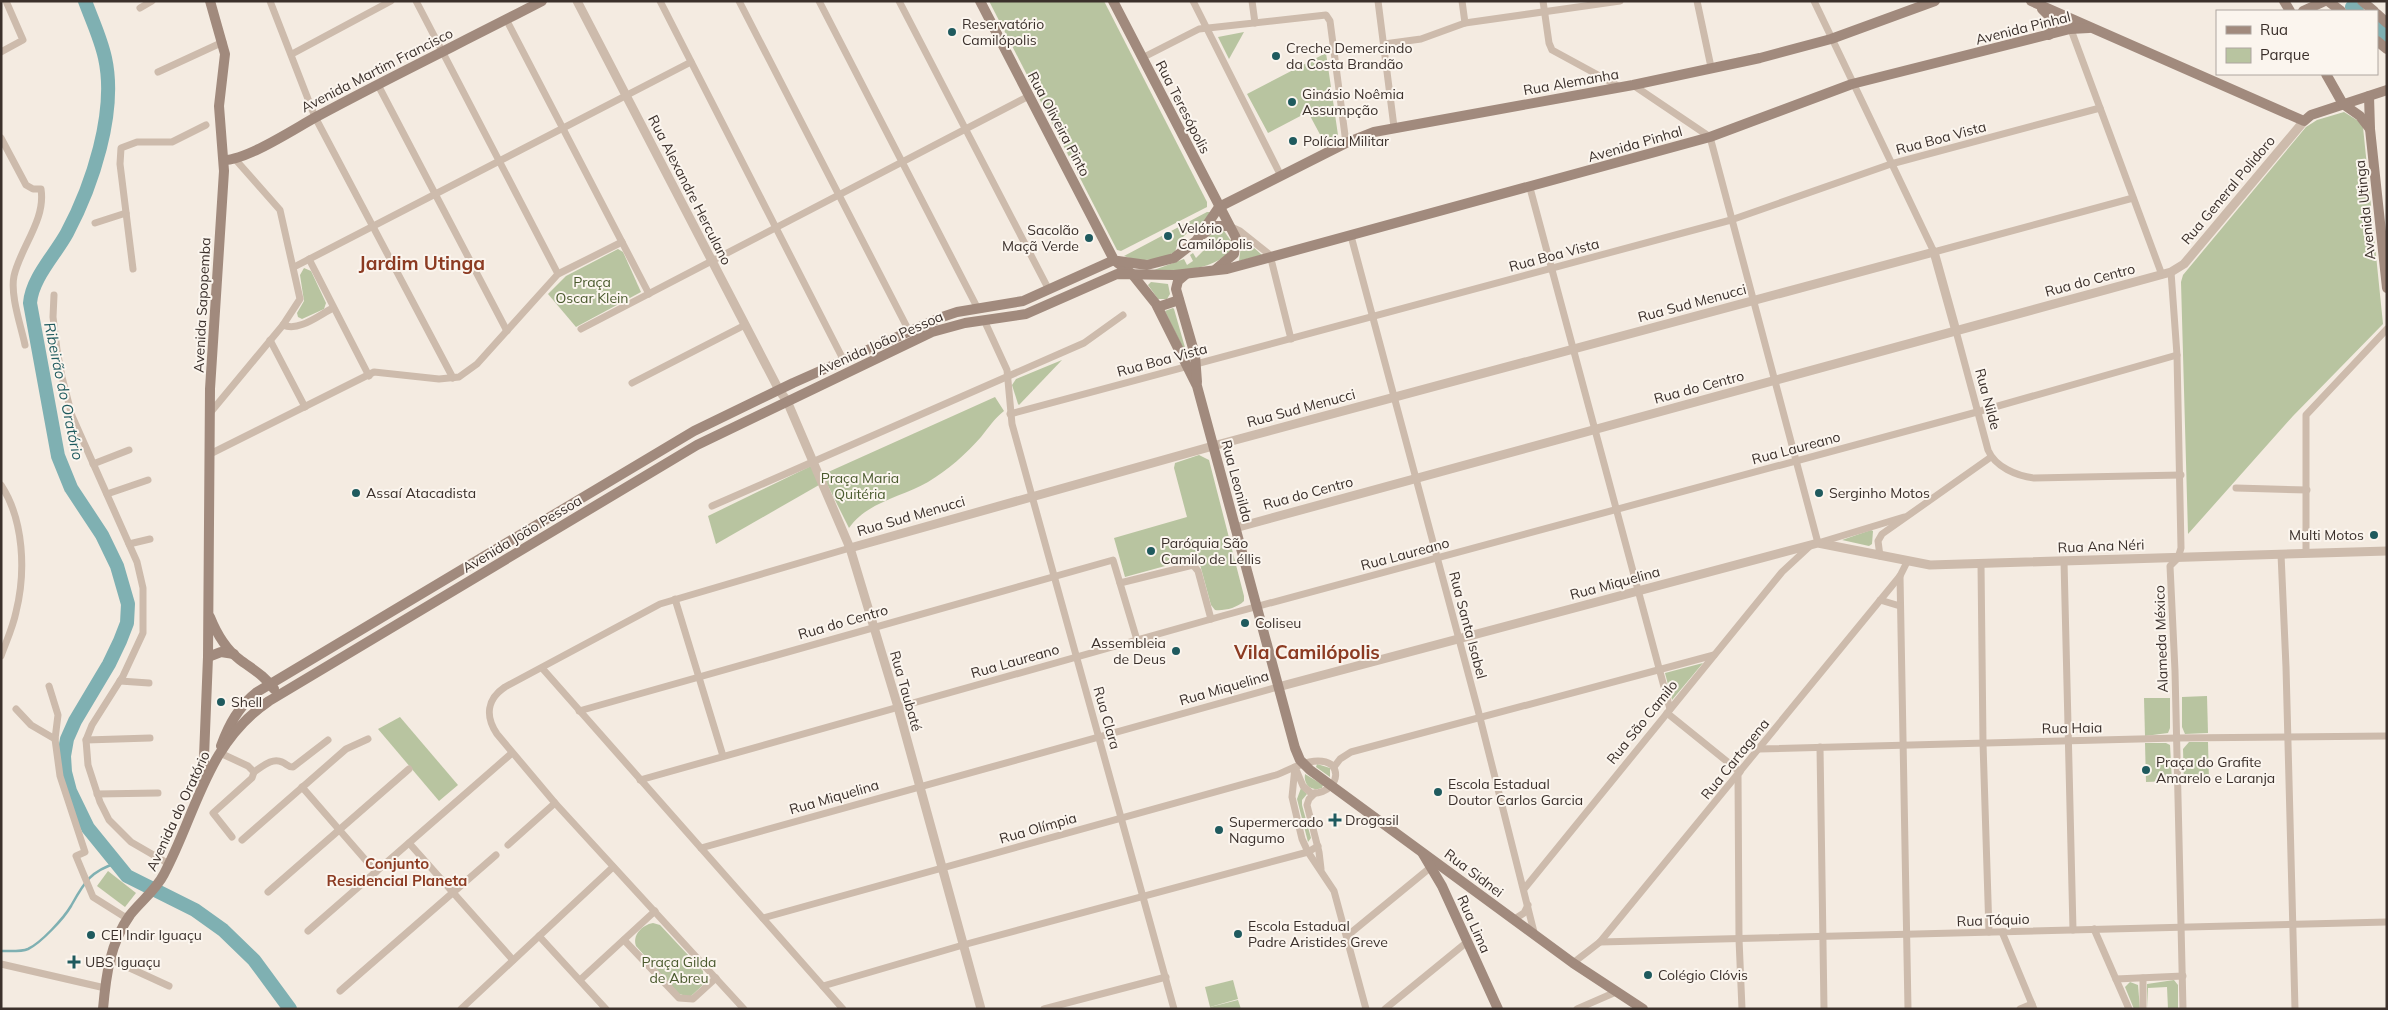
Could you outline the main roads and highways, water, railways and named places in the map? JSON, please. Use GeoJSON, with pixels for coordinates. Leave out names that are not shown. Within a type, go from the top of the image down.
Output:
{"type":"FeatureCollection","features":[{"type":"Feature","properties":{"kind":"main road","name":"Avenida Martim Francisco"},"geometry":{"type":"LineString","coordinates":[[224,160],[235,159],[542,1]]}},
{"type":"Feature","properties":{"kind":"main road","name":"Rua Oliveira Pinto"},"geometry":{"type":"LineString","coordinates":[[980,1],[1114,260]]}},
{"type":"Feature","properties":{"kind":"main road","name":"Rua Teresópolis"},"geometry":{"type":"LineString","coordinates":[[1113,1],[1236,238],[1236,249],[1230,258],[1215,269]]}},
{"type":"Feature","properties":{"kind":"main road","name":"Rua Alemanha"},"geometry":{"type":"LineString","coordinates":[[1219,207],[1346,143],[1394,127],[1633,85],[1760,58],[1831,39],[1935,1]]}},
{"type":"Feature","properties":{"kind":"main road"},"geometry":{"type":"LineString","coordinates":[[2305,10],[2326,1],[2340,10]]}},
{"type":"Feature","properties":{"kind":"main road"},"geometry":{"type":"LineString","coordinates":[[2362,1],[2373,10]]}},
{"type":"Feature","properties":{"kind":"main road","name":"Avenida Sapopemba"},"geometry":{"type":"LineString","coordinates":[[204,782],[208,657],[210,413],[224,160],[218,106],[225,63],[212,2]]}},
{"type":"Feature","properties":{"kind":"main road"},"geometry":{"type":"LineString","coordinates":[[2034,3],[2070,24]]}},
{"type":"Feature","properties":{"kind":"main road"},"geometry":{"type":"LineString","coordinates":[[2034,3],[2051,18],[2053,28],[2049,35]]}},
{"type":"Feature","properties":{"kind":"main road","name":"Avenida Pinhal"},"geometry":{"type":"LineString","coordinates":[[1132,274],[1185,275],[1215,269],[1227,269],[1270,255],[1351,236],[1710,138],[1852,84],[2049,35],[2070,24],[2088,28],[2304,121],[2311,115],[2343,104]]}},
{"type":"Feature","properties":{"kind":"main road"},"geometry":{"type":"LineString","coordinates":[[2327,75],[2343,104],[2360,116],[2370,129]]}},
{"type":"Feature","properties":{"kind":"main road"},"geometry":{"type":"LineString","coordinates":[[2343,104],[2387,90]]}},
{"type":"Feature","properties":{"kind":"main road","name":"Avenida Utinga"},"geometry":{"type":"LineString","coordinates":[[2369,96],[2370,129],[2387,288]]}},
{"type":"Feature","properties":{"kind":"main road"},"geometry":{"type":"LineString","coordinates":[[1200,236],[1219,207]]}},
{"type":"Feature","properties":{"kind":"main road"},"geometry":{"type":"LineString","coordinates":[[1114,260],[1134,265],[1161,263],[1180,255],[1200,236],[1215,226],[1229,226]]}},
{"type":"Feature","properties":{"kind":"main road"},"geometry":{"type":"LineString","coordinates":[[1114,260],[1132,274],[1158,307],[1191,365]]}},
{"type":"Feature","properties":{"kind":"main road","name":"Avenida João Pessoa"},"geometry":{"type":"LineString","coordinates":[[218,755],[230,733],[233,718],[246,702],[284,675],[673,443],[779,390],[909,331],[957,312],[1023,301],[1114,260]]}},
{"type":"Feature","properties":{"kind":"main road","name":"Avenida João Pessoa"},"geometry":{"type":"LineString","coordinates":[[230,733],[269,701],[697,445],[932,332],[957,325],[1026,314],[1112,275],[1132,274]]}},
{"type":"Feature","properties":{"kind":"main road"},"geometry":{"type":"LineString","coordinates":[[1185,275],[1176,287],[1191,365]]}},
{"type":"Feature","properties":{"kind":"main road"},"geometry":{"type":"LineString","coordinates":[[1158,307],[1179,300]]}},
{"type":"Feature","properties":{"kind":"main road","name":"Rua Leonilda"},"geometry":{"type":"LineString","coordinates":[[1191,365],[1296,753]]}},
{"type":"Feature","properties":{"kind":"main road"},"geometry":{"type":"LineString","coordinates":[[208,614],[216,630],[234,654],[258,671],[271,684],[275,692],[269,701]]}},
{"type":"Feature","properties":{"kind":"main road"},"geometry":{"type":"LineString","coordinates":[[208,657],[221,652],[234,654]]}},
{"type":"Feature","properties":{"kind":"main road"},"geometry":{"type":"LineString","coordinates":[[258,671],[271,675],[284,675]]}},
{"type":"Feature","properties":{"kind":"main road"},"geometry":{"type":"LineString","coordinates":[[206,722],[213,731],[230,733]]}},
{"type":"Feature","properties":{"kind":"main road","name":"Rua Sidnei"},"geometry":{"type":"LineString","coordinates":[[1296,753],[1299,766],[1331,786],[1573,963],[1643,1009]]}},
{"type":"Feature","properties":{"kind":"main road","name":"Avenida do Oratório"},"geometry":{"type":"LineString","coordinates":[[103,1009],[110,959],[116,940],[130,916],[164,875],[204,782],[218,755]]}},
{"type":"Feature","properties":{"kind":"main road","name":"Rua Lima"},"geometry":{"type":"LineString","coordinates":[[1422,852],[1430,870],[1442,886],[1498,1009]]}},
{"type":"Feature","properties":{"kind":"main road"},"geometry":{"type":"LineString","coordinates":[[1430,870],[1453,876]]}},
{"type":"Feature","properties":{"kind":"main road"},"geometry":{"type":"LineString","coordinates":[[1442,886],[1446,879],[1453,876]]}},
{"type":"Feature","properties":{"kind":"waterway","name":"Ribeirão do Oratório"},"geometry":{"type":"LineString","coordinates":[[85,1],[105,58],[108,79],[105,125],[100,148],[85,193],[67,233],[39,276],[30,303],[58,456],[71,488],[102,535],[117,566],[128,604],[127,623],[120,641],[109,664],[75,721],[67,739],[64,756],[65,772],[70,791],[88,828],[127,876],[195,910],[223,930],[254,960],[290,1009]]}},
{"type":"Feature","properties":{"kind":"waterway"},"geometry":{"type":"LineString","coordinates":[[2352,7],[2356,10]]}},
{"type":"Feature","properties":{"kind":"waterway"},"geometry":{"type":"LineString","coordinates":[[2378,29],[2387,36]]}},
{"type":"Feature","properties":{"kind":"waterway"},"geometry":{"type":"LineString","coordinates":[[1,951],[25,950],[33,946],[52,930],[94,874],[117,863]]}},
{"type":"Feature","properties":{"kind":"place","name":"Reservatório Camilópolis"},"geometry":{"type":"Point","coordinates":[952,32]}},
{"type":"Feature","properties":{"kind":"place","name":"Creche Demercindo da Costa Brandão"},"geometry":{"type":"Point","coordinates":[1276,56]}},
{"type":"Feature","properties":{"kind":"place","name":"Ginásio Noêmia Assumpção"},"geometry":{"type":"Point","coordinates":[1292,102]}},
{"type":"Feature","properties":{"kind":"place","name":"Polícia Militar"},"geometry":{"type":"Point","coordinates":[1293,141]}},
{"type":"Feature","properties":{"kind":"place","name":"Velório Camilópolis"},"geometry":{"type":"Point","coordinates":[1168,236]}},
{"type":"Feature","properties":{"kind":"place","name":"Sacolão Maçã Verde"},"geometry":{"type":"Point","coordinates":[1089,238]}},
{"type":"Feature","properties":{"kind":"place","name":"Assaí Atacadista"},"geometry":{"type":"Point","coordinates":[356,493]}},
{"type":"Feature","properties":{"kind":"place","name":"Serginho Motos"},"geometry":{"type":"Point","coordinates":[1819,493]}},
{"type":"Feature","properties":{"kind":"place","name":"Multi Motos"},"geometry":{"type":"Point","coordinates":[2374,535]}},
{"type":"Feature","properties":{"kind":"place","name":"Paróquia São Camilo de Léllis"},"geometry":{"type":"Point","coordinates":[1151,551]}},
{"type":"Feature","properties":{"kind":"place","name":"Coliseu"},"geometry":{"type":"Point","coordinates":[1245,623]}},
{"type":"Feature","properties":{"kind":"place","name":"Assembleia de Deus"},"geometry":{"type":"Point","coordinates":[1176,651]}},
{"type":"Feature","properties":{"kind":"place","name":"Shell"},"geometry":{"type":"Point","coordinates":[221,702]}},
{"type":"Feature","properties":{"kind":"place","name":"Praça do Grafite Amarelo e Laranja"},"geometry":{"type":"Point","coordinates":[2146,770]}},
{"type":"Feature","properties":{"kind":"place","name":"Escola Estadual Doutor Carlos Garcia"},"geometry":{"type":"Point","coordinates":[1438,792]}},
{"type":"Feature","properties":{"kind":"place","name":"Drogasil"},"geometry":{"type":"Point","coordinates":[1335,820]}},
{"type":"Feature","properties":{"kind":"place","name":"Supermercado Nagumo"},"geometry":{"type":"Point","coordinates":[1219,830]}},
{"type":"Feature","properties":{"kind":"place","name":"Escola Estadual Padre Aristides Greve"},"geometry":{"type":"Point","coordinates":[1238,934]}},
{"type":"Feature","properties":{"kind":"place","name":"CEI Indir Iguaçu"},"geometry":{"type":"Point","coordinates":[91,935]}},
{"type":"Feature","properties":{"kind":"place","name":"UBS Iguaçu"},"geometry":{"type":"Point","coordinates":[74,962]}},
{"type":"Feature","properties":{"kind":"place","name":"Colégio Clóvis"},"geometry":{"type":"Point","coordinates":[1648,975]}},
{"type":"Feature","properties":{"kind":"district","name":"Jardim Utinga"},"geometry":{"type":"Point","coordinates":[422,263]}},
{"type":"Feature","properties":{"kind":"district","name":"Vila Camilópolis"},"geometry":{"type":"Point","coordinates":[1307,652]}},
{"type":"Feature","properties":{"kind":"district","name":"Conjunto Residencial Planeta"},"geometry":{"type":"Point","coordinates":[397,872]}},
{"type":"Feature","properties":{"kind":"park label","name":"Praça Oscar Klein"},"geometry":{"type":"Point","coordinates":[592,290]}},
{"type":"Feature","properties":{"kind":"park label","name":"Praça Maria Quitéria"},"geometry":{"type":"Point","coordinates":[860,486]}},
{"type":"Feature","properties":{"kind":"park label","name":"Praça Gilda de Abreu"},"geometry":{"type":"Point","coordinates":[679,970]}}]}
